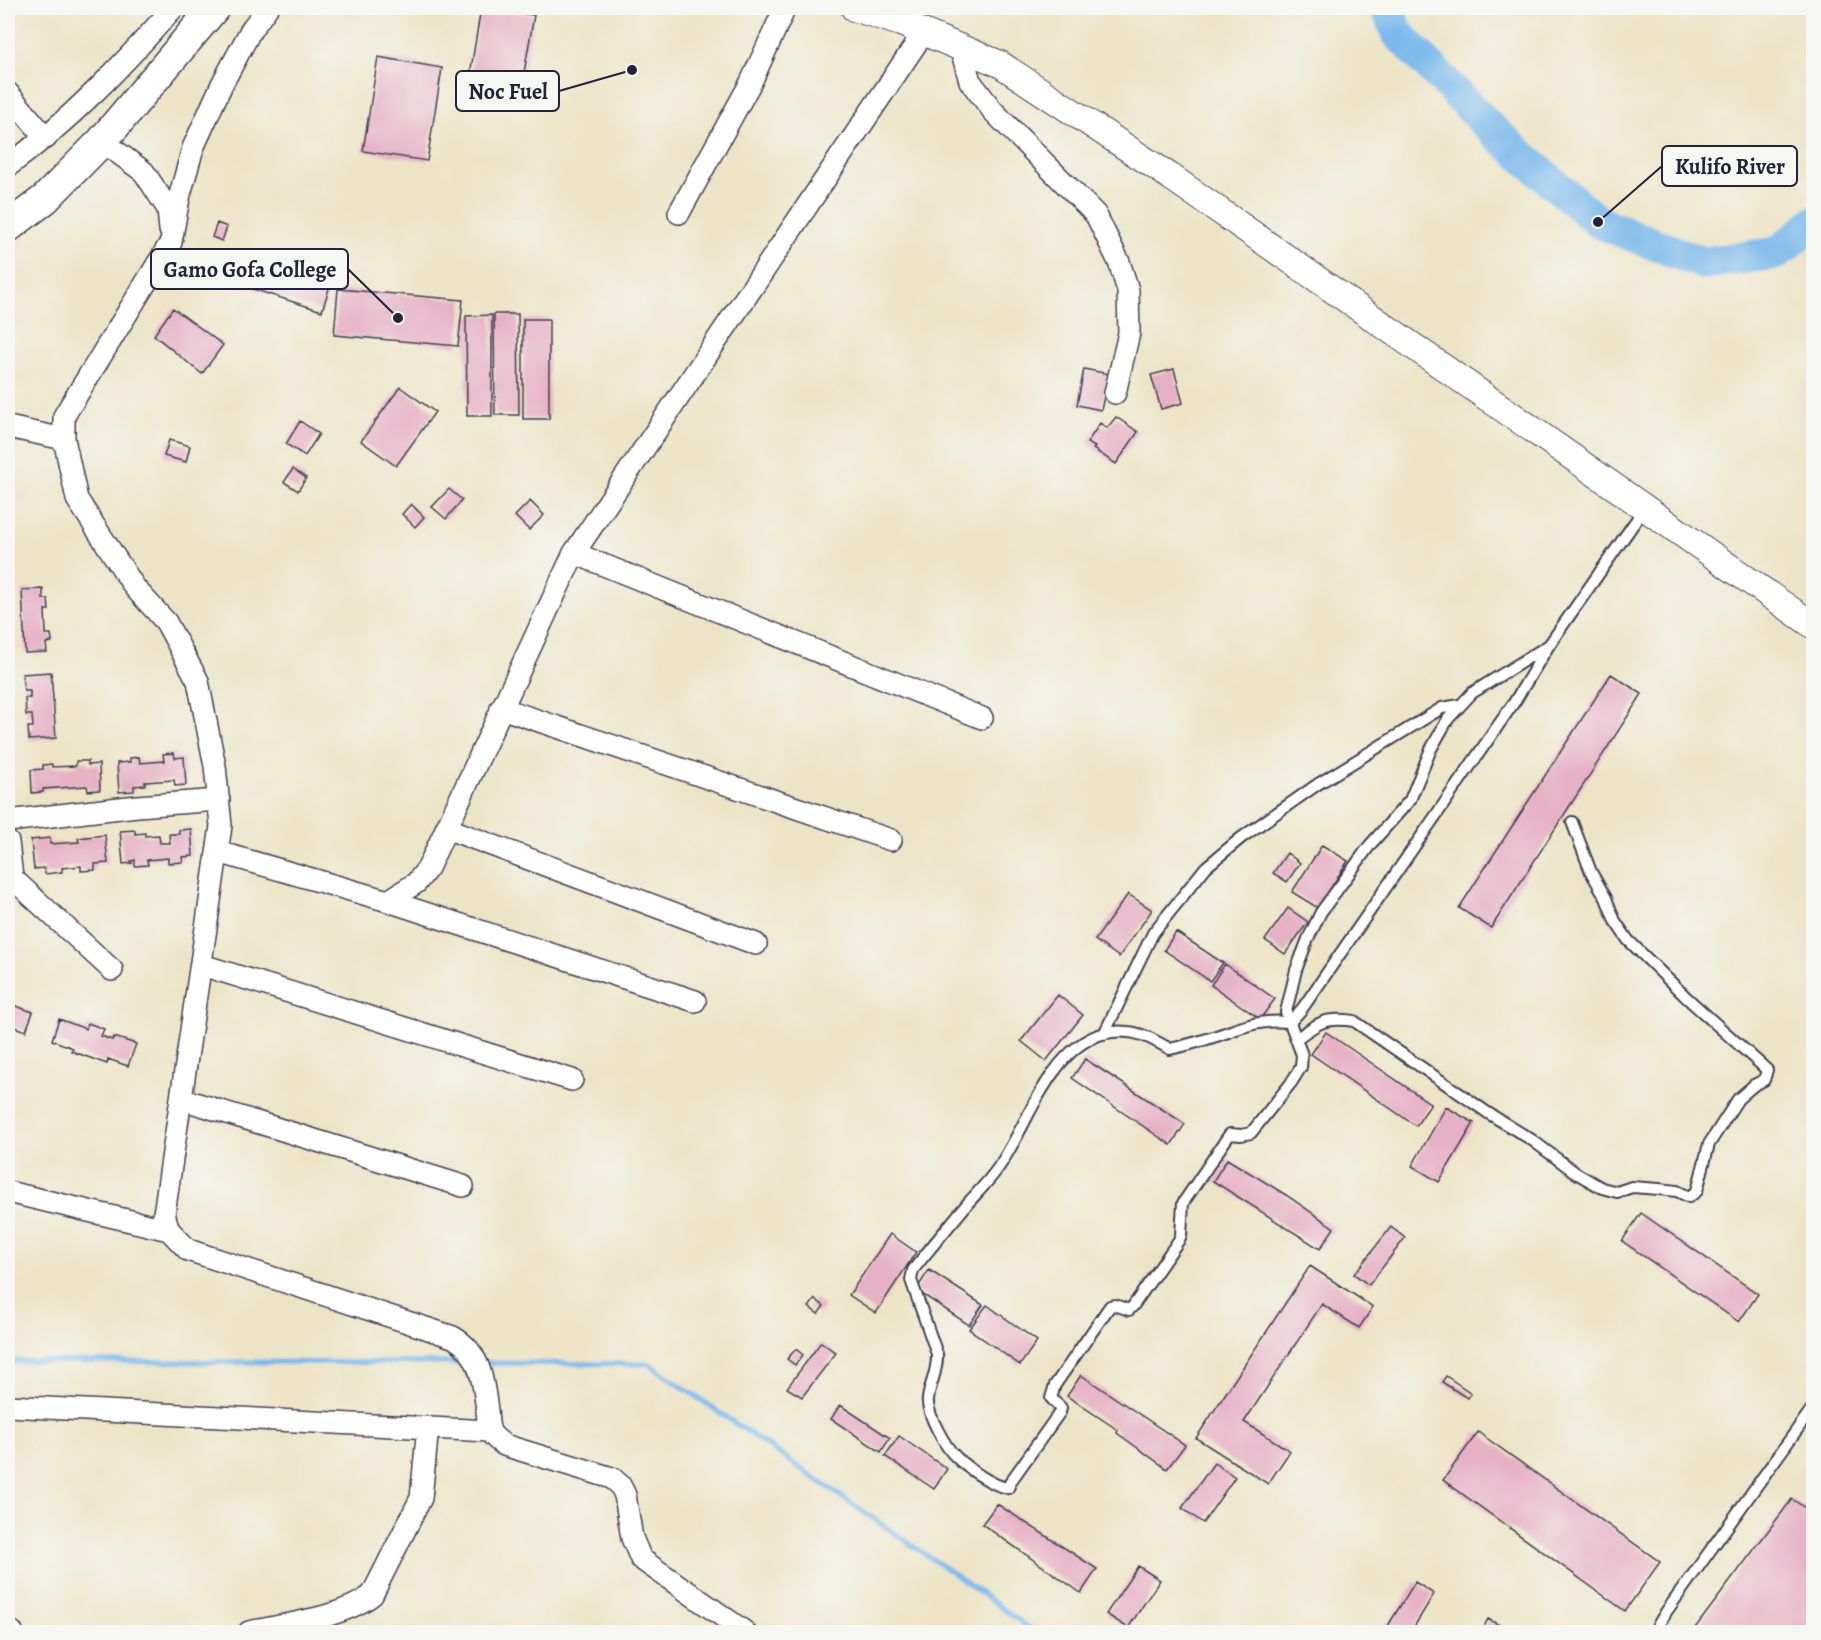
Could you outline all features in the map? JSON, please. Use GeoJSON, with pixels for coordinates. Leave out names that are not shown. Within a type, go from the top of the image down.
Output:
{"type":"FeatureCollection","features":[{"type":"Feature","properties":{"kind":"main road"},"geometry":{"type":"LineString","coordinates":[[8,227],[45,199],[102,141],[214,8]]}},
{"type":"Feature","properties":{"kind":"street"},"geometry":{"type":"LineString","coordinates":[[8,166],[46,138],[128,60],[173,8]]}},
{"type":"Feature","properties":{"kind":"street"},"geometry":{"type":"LineString","coordinates":[[267,8],[251,30],[222,84],[193,148],[179,198],[171,242],[64,416],[64,439],[77,499],[135,588],[166,622],[198,681],[215,766],[221,826],[164,1214],[169,1230],[188,1250],[453,1337],[463,1343],[472,1352],[483,1382],[489,1431],[495,1438],[504,1445],[612,1478],[620,1485],[625,1495],[632,1538],[641,1559],[745,1632]]}},
{"type":"Feature","properties":{"kind":"street"},"geometry":{"type":"LineString","coordinates":[[679,213],[751,82],[784,8]]}},
{"type":"Feature","properties":{"kind":"street"},"geometry":{"type":"LineString","coordinates":[[854,8],[924,32],[1000,64],[1171,177],[1814,627]]}},
{"type":"Feature","properties":{"kind":"street"},"geometry":{"type":"LineString","coordinates":[[388,901],[416,883],[428,868],[574,553],[924,32]]}},
{"type":"Feature","properties":{"kind":"street"},"geometry":{"type":"LineString","coordinates":[[960,46],[970,81],[993,111],[1096,215],[1119,262],[1128,290],[1129,333],[1115,393]]}},
{"type":"Feature","properties":{"kind":"street"},"geometry":{"type":"LineString","coordinates":[[8,93],[46,138]]}},
{"type":"Feature","properties":{"kind":"street"},"geometry":{"type":"LineString","coordinates":[[102,141],[144,172],[157,189],[168,209],[171,242]]}},
{"type":"Feature","properties":{"kind":"street"},"geometry":{"type":"LineString","coordinates":[[8,427],[64,439]]}},
{"type":"Feature","properties":{"kind":"street"},"geometry":{"type":"LineString","coordinates":[[574,553],[982,718]]}},
{"type":"Feature","properties":{"kind":"street"},"geometry":{"type":"LineString","coordinates":[[501,708],[891,840]]}},
{"type":"Feature","properties":{"kind":"street"},"geometry":{"type":"LineString","coordinates":[[8,821],[137,806],[219,800]]}},
{"type":"Feature","properties":{"kind":"street"},"geometry":{"type":"LineString","coordinates":[[446,828],[756,944]]}},
{"type":"Feature","properties":{"kind":"street"},"geometry":{"type":"LineString","coordinates":[[8,842],[12,878],[112,970]]}},
{"type":"Feature","properties":{"kind":"street"},"geometry":{"type":"LineString","coordinates":[[218,852],[388,901],[695,1001]]}},
{"type":"Feature","properties":{"kind":"street"},"geometry":{"type":"LineString","coordinates":[[202,965],[572,1080]]}},
{"type":"Feature","properties":{"kind":"street"},"geometry":{"type":"LineString","coordinates":[[182,1099],[463,1186]]}},
{"type":"Feature","properties":{"kind":"street"},"geometry":{"type":"LineString","coordinates":[[8,1192],[169,1230]]}},
{"type":"Feature","properties":{"kind":"street"},"geometry":{"type":"LineString","coordinates":[[8,1406],[489,1431]]}},
{"type":"Feature","properties":{"kind":"street"},"geometry":{"type":"LineString","coordinates":[[249,1632],[343,1611],[372,1596],[421,1498],[428,1427]]}},
{"type":"Feature","properties":{"kind":"street"},"geometry":{"type":"LineString","coordinates":[[8,1629],[12,1632]]}},
{"type":"Feature","properties":{"kind":"lane"},"geometry":{"type":"LineString","coordinates":[[1290,1022],[1302,1009],[1515,701],[1549,645],[1645,508]]}},
{"type":"Feature","properties":{"kind":"lane"},"geometry":{"type":"LineString","coordinates":[[1290,1022],[1273,1021],[1245,1025],[1209,1039],[1170,1049],[1147,1037],[1128,1032],[1104,1034],[1082,1041],[1058,1065],[1014,1146],[997,1170],[913,1270],[911,1280],[937,1354],[938,1366],[928,1400],[929,1413],[954,1456],[971,1470],[1000,1487],[1008,1488],[1060,1412],[1061,1408],[1051,1398],[1051,1393],[1110,1306],[1115,1305],[1129,1310],[1179,1240],[1183,1203],[1227,1138],[1230,1134],[1251,1133],[1292,1083],[1301,1067],[1302,1055],[1287,1012],[1296,970],[1321,912],[1370,845],[1410,800],[1431,749],[1448,719],[1472,693],[1549,645]]}},
{"type":"Feature","properties":{"kind":"lane"},"geometry":{"type":"LineString","coordinates":[[1104,1034],[1153,933],[1206,867],[1241,838],[1318,784],[1442,708],[1461,705]]}},
{"type":"Feature","properties":{"kind":"lane"},"geometry":{"type":"LineString","coordinates":[[1296,1039],[1314,1026],[1334,1018],[1354,1020],[1488,1113],[1532,1140],[1576,1173],[1602,1188],[1617,1192],[1632,1187],[1659,1188],[1677,1191],[1689,1197],[1697,1191],[1709,1144],[1738,1099],[1754,1085],[1764,1080],[1767,1070],[1686,998],[1628,940],[1615,921],[1606,898],[1591,872],[1572,822]]}},
{"type":"Feature","properties":{"kind":"lane"},"geometry":{"type":"LineString","coordinates":[[1654,1632],[1814,1406]]}},
{"type":"Feature","properties":{"kind":"building"},"geometry":{"type":"Polygon","coordinates":[[[481,8],[534,15],[519,102],[467,93],[481,8]]]}},
{"type":"Feature","properties":{"kind":"building"},"geometry":{"type":"Polygon","coordinates":[[[378,57],[442,68],[427,161],[363,151],[378,57]]]}},
{"type":"Feature","properties":{"kind":"building"},"geometry":{"type":"Polygon","coordinates":[[[217,223],[227,227],[222,241],[212,237],[217,223]]]}},
{"type":"Feature","properties":{"kind":"building"},"geometry":{"type":"Polygon","coordinates":[[[253,254],[332,279],[322,311],[243,286],[253,254]]]}},
{"type":"Feature","properties":{"kind":"building"},"geometry":{"type":"Polygon","coordinates":[[[338,289],[463,300],[458,346],[334,335],[338,289]]]}},
{"type":"Feature","properties":{"kind":"building"},"geometry":{"type":"Polygon","coordinates":[[[173,308],[223,345],[202,374],[154,335],[173,308]]]}},
{"type":"Feature","properties":{"kind":"building"},"geometry":{"type":"Polygon","coordinates":[[[494,314],[518,314],[519,415],[495,415],[494,314]]]}},
{"type":"Feature","properties":{"kind":"building"},"geometry":{"type":"Polygon","coordinates":[[[492,315],[492,416],[467,416],[466,316],[492,315]]]}},
{"type":"Feature","properties":{"kind":"building"},"geometry":{"type":"Polygon","coordinates":[[[523,319],[549,319],[549,419],[523,419],[523,319]]]}},
{"type":"Feature","properties":{"kind":"building"},"geometry":{"type":"Polygon","coordinates":[[[1084,369],[1109,374],[1101,410],[1077,405],[1084,369]]]}},
{"type":"Feature","properties":{"kind":"building"},"geometry":{"type":"Polygon","coordinates":[[[1174,369],[1183,403],[1161,409],[1151,375],[1174,369]]]}},
{"type":"Feature","properties":{"kind":"building"},"geometry":{"type":"Polygon","coordinates":[[[400,387],[435,412],[396,466],[361,441],[400,387]]]}},
{"type":"Feature","properties":{"kind":"building"},"geometry":{"type":"Polygon","coordinates":[[[1116,417],[1138,432],[1116,464],[1087,443],[1100,423],[1107,428],[1116,417]]]}},
{"type":"Feature","properties":{"kind":"building"},"geometry":{"type":"Polygon","coordinates":[[[300,421],[319,434],[305,456],[286,444],[300,421]]]}},
{"type":"Feature","properties":{"kind":"building"},"geometry":{"type":"Polygon","coordinates":[[[169,440],[190,446],[186,462],[164,456],[169,440]]]}},
{"type":"Feature","properties":{"kind":"building"},"geometry":{"type":"Polygon","coordinates":[[[293,469],[306,478],[298,491],[284,482],[293,469]]]}},
{"type":"Feature","properties":{"kind":"building"},"geometry":{"type":"Polygon","coordinates":[[[449,489],[462,500],[446,519],[432,507],[449,489]]]}},
{"type":"Feature","properties":{"kind":"building"},"geometry":{"type":"Polygon","coordinates":[[[530,501],[544,515],[529,530],[515,516],[530,501]]]}},
{"type":"Feature","properties":{"kind":"building"},"geometry":{"type":"Polygon","coordinates":[[[411,504],[424,517],[415,527],[402,514],[411,504]]]}},
{"type":"Feature","properties":{"kind":"building"},"geometry":{"type":"Polygon","coordinates":[[[43,589],[43,599],[48,599],[49,610],[45,610],[46,634],[51,634],[52,642],[46,643],[47,652],[25,653],[22,590],[43,589]]]}},
{"type":"Feature","properties":{"kind":"building"},"geometry":{"type":"Polygon","coordinates":[[[51,672],[56,738],[29,740],[28,727],[33,727],[32,715],[26,715],[25,698],[30,698],[30,691],[24,691],[22,674],[51,672]]]}},
{"type":"Feature","properties":{"kind":"building"},"geometry":{"type":"Polygon","coordinates":[[[1611,674],[1642,694],[1491,928],[1459,908],[1611,674]]]}},
{"type":"Feature","properties":{"kind":"building"},"geometry":{"type":"Polygon","coordinates":[[[174,753],[175,758],[184,757],[186,785],[175,786],[174,780],[145,782],[145,785],[134,786],[134,791],[119,792],[117,763],[130,762],[130,758],[139,757],[140,763],[164,761],[163,754],[174,753]]]}},
{"type":"Feature","properties":{"kind":"building"},"geometry":{"type":"Polygon","coordinates":[[[76,761],[88,761],[88,765],[99,764],[100,790],[88,791],[87,786],[43,789],[43,792],[32,793],[31,770],[43,769],[43,765],[52,764],[52,767],[76,766],[76,761]]]}},
{"type":"Feature","properties":{"kind":"building"},"geometry":{"type":"Polygon","coordinates":[[[191,829],[193,856],[182,857],[183,862],[168,863],[168,858],[147,860],[148,865],[135,866],[135,860],[131,861],[132,863],[123,864],[120,831],[135,830],[135,834],[159,835],[160,843],[170,843],[169,834],[179,834],[179,830],[191,829]]]}},
{"type":"Feature","properties":{"kind":"building"},"geometry":{"type":"Polygon","coordinates":[[[105,835],[108,863],[95,864],[95,870],[81,871],[81,866],[62,868],[62,872],[45,874],[44,868],[34,869],[31,840],[50,838],[50,844],[79,842],[78,838],[105,835]]]}},
{"type":"Feature","properties":{"kind":"building"},"geometry":{"type":"Polygon","coordinates":[[[1322,845],[1348,861],[1318,908],[1292,892],[1322,845]]]}},
{"type":"Feature","properties":{"kind":"building"},"geometry":{"type":"Polygon","coordinates":[[[1287,853],[1300,863],[1287,882],[1273,873],[1287,853]]]}},
{"type":"Feature","properties":{"kind":"building"},"geometry":{"type":"Polygon","coordinates":[[[1128,894],[1152,910],[1119,957],[1095,940],[1128,894]]]}},
{"type":"Feature","properties":{"kind":"building"},"geometry":{"type":"Polygon","coordinates":[[[1288,908],[1308,922],[1285,954],[1265,940],[1288,908]]]}},
{"type":"Feature","properties":{"kind":"building"},"geometry":{"type":"Polygon","coordinates":[[[1176,932],[1223,963],[1210,981],[1164,950],[1176,932]]]}},
{"type":"Feature","properties":{"kind":"building"},"geometry":{"type":"Polygon","coordinates":[[[1225,964],[1275,999],[1260,1019],[1211,985],[1225,964]]]}},
{"type":"Feature","properties":{"kind":"building"},"geometry":{"type":"Polygon","coordinates":[[[1058,995],[1083,1015],[1046,1061],[1021,1041],[1058,995]]]}},
{"type":"Feature","properties":{"kind":"building"},"geometry":{"type":"Polygon","coordinates":[[[10,1004],[33,1012],[26,1031],[8,1025],[8,1006],[10,1007],[10,1004]]]}},
{"type":"Feature","properties":{"kind":"building"},"geometry":{"type":"Polygon","coordinates":[[[59,1019],[86,1029],[88,1023],[104,1029],[101,1036],[112,1040],[114,1037],[136,1044],[128,1066],[108,1059],[107,1064],[71,1051],[73,1048],[52,1040],[59,1019]]]}},
{"type":"Feature","properties":{"kind":"building"},"geometry":{"type":"Polygon","coordinates":[[[1326,1032],[1431,1104],[1416,1126],[1311,1054],[1326,1032]]]}},
{"type":"Feature","properties":{"kind":"building"},"geometry":{"type":"Polygon","coordinates":[[[1085,1059],[1185,1124],[1171,1145],[1072,1078],[1085,1059]]]}},
{"type":"Feature","properties":{"kind":"building"},"geometry":{"type":"Polygon","coordinates":[[[1446,1107],[1474,1123],[1439,1182],[1412,1166],[1446,1107]]]}},
{"type":"Feature","properties":{"kind":"building"},"geometry":{"type":"Polygon","coordinates":[[[1227,1159],[1334,1228],[1320,1249],[1213,1181],[1227,1159]]]}},
{"type":"Feature","properties":{"kind":"building"},"geometry":{"type":"Polygon","coordinates":[[[1641,1213],[1758,1294],[1739,1322],[1622,1241],[1641,1213]]]}},
{"type":"Feature","properties":{"kind":"building"},"geometry":{"type":"Polygon","coordinates":[[[1391,1227],[1405,1238],[1369,1285],[1354,1274],[1391,1227]]]}},
{"type":"Feature","properties":{"kind":"building"},"geometry":{"type":"Polygon","coordinates":[[[890,1234],[916,1252],[876,1313],[849,1295],[890,1234]]]}},
{"type":"Feature","properties":{"kind":"building"},"geometry":{"type":"Polygon","coordinates":[[[1310,1266],[1373,1307],[1359,1328],[1322,1304],[1244,1422],[1290,1451],[1268,1484],[1196,1438],[1310,1266]]]}},
{"type":"Feature","properties":{"kind":"building"},"geometry":{"type":"Polygon","coordinates":[[[929,1270],[983,1305],[969,1325],[916,1290],[929,1270]]]}},
{"type":"Feature","properties":{"kind":"building"},"geometry":{"type":"Polygon","coordinates":[[[815,1299],[824,1306],[818,1314],[809,1307],[815,1299]]]}},
{"type":"Feature","properties":{"kind":"building"},"geometry":{"type":"Polygon","coordinates":[[[987,1305],[1037,1341],[1020,1365],[969,1329],[987,1305]]]}},
{"type":"Feature","properties":{"kind":"building"},"geometry":{"type":"Polygon","coordinates":[[[821,1342],[836,1353],[802,1397],[787,1388],[821,1342]]]}},
{"type":"Feature","properties":{"kind":"building"},"geometry":{"type":"Polygon","coordinates":[[[796,1349],[803,1355],[795,1365],[787,1359],[796,1349]]]}},
{"type":"Feature","properties":{"kind":"building"},"geometry":{"type":"Polygon","coordinates":[[[1081,1375],[1185,1445],[1167,1469],[1117,1433],[1118,1430],[1067,1396],[1081,1375]]]}},
{"type":"Feature","properties":{"kind":"building"},"geometry":{"type":"Polygon","coordinates":[[[1446,1376],[1471,1393],[1467,1398],[1442,1382],[1446,1376]]]}},
{"type":"Feature","properties":{"kind":"building"},"geometry":{"type":"Polygon","coordinates":[[[840,1405],[890,1438],[881,1452],[831,1419],[840,1405]]]}},
{"type":"Feature","properties":{"kind":"building"},"geometry":{"type":"Polygon","coordinates":[[[1478,1432],[1660,1562],[1625,1611],[1443,1480],[1478,1432]]]}},
{"type":"Feature","properties":{"kind":"building"},"geometry":{"type":"Polygon","coordinates":[[[899,1436],[947,1469],[934,1489],[885,1456],[899,1436]]]}},
{"type":"Feature","properties":{"kind":"building"},"geometry":{"type":"Polygon","coordinates":[[[1214,1463],[1235,1477],[1203,1523],[1182,1508],[1214,1463]]]}},
{"type":"Feature","properties":{"kind":"building"},"geometry":{"type":"Polygon","coordinates":[[[1792,1499],[1814,1514],[1814,1632],[1692,1632],[1792,1499]]]}},
{"type":"Feature","properties":{"kind":"building"},"geometry":{"type":"Polygon","coordinates":[[[997,1504],[1097,1569],[1081,1593],[982,1524],[997,1504]]]}},
{"type":"Feature","properties":{"kind":"building"},"geometry":{"type":"Polygon","coordinates":[[[1138,1566],[1160,1580],[1128,1628],[1106,1614],[1138,1566]]]}},
{"type":"Feature","properties":{"kind":"building"},"geometry":{"type":"Polygon","coordinates":[[[1415,1582],[1434,1594],[1411,1632],[1384,1632],[1415,1582]]]}},
{"type":"Feature","properties":{"kind":"building"},"geometry":{"type":"Polygon","coordinates":[[[1488,1619],[1512,1632],[1481,1632],[1488,1619]]]}},
{"type":"Feature","properties":{"kind":"waterway"},"geometry":{"type":"LineString","coordinates":[[1387,8],[1398,34],[1489,127],[1598,222],[1703,263],[1778,253],[1814,222]]}},
{"type":"Feature","properties":{"kind":"waterway"},"geometry":{"type":"LineString","coordinates":[[8,1361],[470,1363]]}},
{"type":"Feature","properties":{"kind":"waterway"},"geometry":{"type":"LineString","coordinates":[[482,1363],[649,1364],[1035,1632]]}},
{"type":"Feature","properties":{"kind":"place","name":"Noc Fuel"},"geometry":{"type":"Point","coordinates":[632,70]}},
{"type":"Feature","properties":{"kind":"place","name":"Kulifo River"},"geometry":{"type":"Point","coordinates":[1598,222]}},
{"type":"Feature","properties":{"kind":"place","name":"Gamo Gofa College"},"geometry":{"type":"Point","coordinates":[398,318]}}]}
